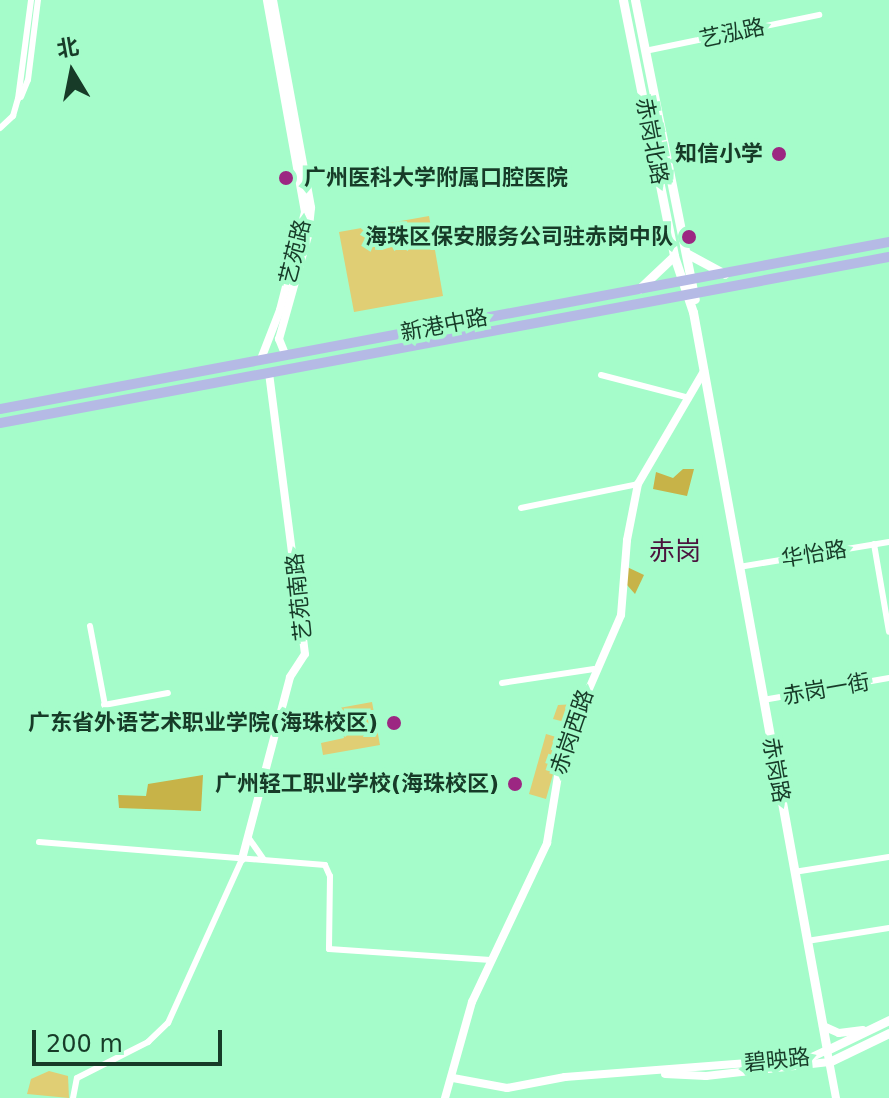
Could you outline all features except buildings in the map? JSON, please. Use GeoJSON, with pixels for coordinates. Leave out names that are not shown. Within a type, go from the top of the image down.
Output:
{"type":"FeatureCollection","features":[{"type":"Feature","properties":{"kind":"main road","name":"赤岗北路"},"geometry":{"type":"LineString","coordinates":[[623,0],[674,256],[686,281]]}},
{"type":"Feature","properties":{"kind":"main road","name":"赤岗北路"},"geometry":{"type":"LineString","coordinates":[[635,0],[686,253],[686,281]]}},
{"type":"Feature","properties":{"kind":"main road","name":"新港中路"},"geometry":{"type":"LineString","coordinates":[[0,409],[889,242]]}},
{"type":"Feature","properties":{"kind":"main road"},"geometry":{"type":"LineString","coordinates":[[686,253],[725,274]]}},
{"type":"Feature","properties":{"kind":"main road"},"geometry":{"type":"LineString","coordinates":[[639,289],[674,256]]}},
{"type":"Feature","properties":{"kind":"main road","name":"新港中路"},"geometry":{"type":"LineString","coordinates":[[0,423],[889,257]]}},
{"type":"Feature","properties":{"kind":"main road","name":"赤岗路"},"geometry":{"type":"LineString","coordinates":[[686,281],[692,293],[717,442]]}},
{"type":"Feature","properties":{"kind":"main road","name":"赤岗路"},"geometry":{"type":"LineString","coordinates":[[692,293],[827,1050]]}},
{"type":"Feature","properties":{"kind":"main road","name":"碧映路"},"geometry":{"type":"LineString","coordinates":[[827,1050],[889,1020]]}},
{"type":"Feature","properties":{"kind":"main road","name":"碧映路"},"geometry":{"type":"LineString","coordinates":[[829,1062],[889,1033]]}},
{"type":"Feature","properties":{"kind":"street"},"geometry":{"type":"LineString","coordinates":[[0,128],[13,116],[18,99],[31,0]]}},
{"type":"Feature","properties":{"kind":"street"},"geometry":{"type":"LineString","coordinates":[[18,99],[28,80],[38,0]]}},
{"type":"Feature","properties":{"kind":"street","name":"艺苑路"},"geometry":{"type":"LineString","coordinates":[[261,359],[280,310],[305,212],[267,0]]}},
{"type":"Feature","properties":{"kind":"street","name":"艺苑路"},"geometry":{"type":"LineString","coordinates":[[273,0],[311,208],[307,242],[280,333],[285,354]]}},
{"type":"Feature","properties":{"kind":"street","name":"艺泓路"},"geometry":{"type":"LineString","coordinates":[[645,51],[819,15]]}},
{"type":"Feature","properties":{"kind":"street","name":"赤岗西路"},"geometry":{"type":"LineString","coordinates":[[445,1098],[472,1002],[547,843],[559,762],[594,669],[624,606],[627,540],[638,484],[704,371]]}},
{"type":"Feature","properties":{"kind":"street","name":"艺苑南路"},"geometry":{"type":"LineString","coordinates":[[242,859],[290,677],[305,654],[269,372]]}},
{"type":"Feature","properties":{"kind":"street"},"geometry":{"type":"LineString","coordinates":[[601,375],[689,398]]}},
{"type":"Feature","properties":{"kind":"street"},"geometry":{"type":"LineString","coordinates":[[521,508],[638,484]]}},
{"type":"Feature","properties":{"kind":"street","name":"华怡路"},"geometry":{"type":"LineString","coordinates":[[739,567],[889,542]]}},
{"type":"Feature","properties":{"kind":"street"},"geometry":{"type":"LineString","coordinates":[[874,544],[889,632]]}},
{"type":"Feature","properties":{"kind":"street"},"geometry":{"type":"LineString","coordinates":[[90,626],[109,727]]}},
{"type":"Feature","properties":{"kind":"street"},"geometry":{"type":"LineString","coordinates":[[502,683],[594,669]]}},
{"type":"Feature","properties":{"kind":"street","name":"赤岗一街"},"geometry":{"type":"LineString","coordinates":[[763,700],[889,678]]}},
{"type":"Feature","properties":{"kind":"street"},"geometry":{"type":"LineString","coordinates":[[104,705],[168,693]]}},
{"type":"Feature","properties":{"kind":"street"},"geometry":{"type":"LineString","coordinates":[[248,837],[265,861]]}},
{"type":"Feature","properties":{"kind":"street"},"geometry":{"type":"LineString","coordinates":[[39,842],[327,866],[329,949],[491,960]]}},
{"type":"Feature","properties":{"kind":"street"},"geometry":{"type":"LineString","coordinates":[[794,872],[889,857]]}},
{"type":"Feature","properties":{"kind":"street"},"geometry":{"type":"LineString","coordinates":[[73,1098],[77,1078],[154,1038],[183,996],[242,859]]}},
{"type":"Feature","properties":{"kind":"street"},"geometry":{"type":"LineString","coordinates":[[807,941],[889,928]]}},
{"type":"Feature","properties":{"kind":"street"},"geometry":{"type":"LineString","coordinates":[[822,1026],[839,1033],[871,1028]]}},
{"type":"Feature","properties":{"kind":"street","name":"碧映路"},"geometry":{"type":"LineString","coordinates":[[453,1078],[507,1088],[565,1077],[810,1058],[827,1050]]}},
{"type":"Feature","properties":{"kind":"street","name":"赤岗路"},"geometry":{"type":"LineString","coordinates":[[827,1050],[836,1098]]}},
{"type":"Feature","properties":{"kind":"street","name":"碧映路"},"geometry":{"type":"LineString","coordinates":[[656,1072],[684,1077],[829,1062]]}},
{"type":"Feature","properties":{"kind":"shaded area"},"geometry":{"type":"Polygon","coordinates":[[[429,216],[443,296],[354,312],[339,232],[429,216]]]}},
{"type":"Feature","properties":{"kind":"shaded area"},"geometry":{"type":"Polygon","coordinates":[[[683,469],[694,469],[687,496],[653,489],[656,472],[673,478],[683,469]]]}},
{"type":"Feature","properties":{"kind":"shaded area"},"geometry":{"type":"Polygon","coordinates":[[[627,567],[644,575],[635,594],[627,585],[627,567]]]}},
{"type":"Feature","properties":{"kind":"shaded area"},"geometry":{"type":"Polygon","coordinates":[[[372,702],[380,745],[323,755],[321,743],[344,738],[339,708],[372,702]]]}},
{"type":"Feature","properties":{"kind":"shaded area"},"geometry":{"type":"Polygon","coordinates":[[[577,704],[569,723],[553,719],[558,705],[577,704]]]}},
{"type":"Feature","properties":{"kind":"shaded area"},"geometry":{"type":"Polygon","coordinates":[[[546,734],[563,739],[546,799],[529,794],[546,734]]]}},
{"type":"Feature","properties":{"kind":"shaded area"},"geometry":{"type":"Polygon","coordinates":[[[203,775],[201,811],[119,808],[118,795],[146,796],[148,784],[203,775]]]}},
{"type":"Feature","properties":{"kind":"shaded area"},"geometry":{"type":"Polygon","coordinates":[[[49,1071],[68,1076],[69,1098],[27,1094],[31,1079],[49,1071]]]}},
{"type":"Feature","properties":{"kind":"place","name":"知信小学"},"geometry":{"type":"Point","coordinates":[779,154]}},
{"type":"Feature","properties":{"kind":"place","name":"广州医科大学附属口腔医院"},"geometry":{"type":"Point","coordinates":[286,178]}},
{"type":"Feature","properties":{"kind":"place","name":"海珠区保安服务公司驻赤岗中队"},"geometry":{"type":"Point","coordinates":[689,237]}},
{"type":"Feature","properties":{"kind":"place","name":"广东省外语艺术职业学院(海珠校区)"},"geometry":{"type":"Point","coordinates":[394,723]}},
{"type":"Feature","properties":{"kind":"place","name":"广州轻工职业学校(海珠校区)"},"geometry":{"type":"Point","coordinates":[515,784]}},
{"type":"Feature","properties":{"kind":"district","name":"赤岗"},"geometry":{"type":"Point","coordinates":[675,552]}}]}
